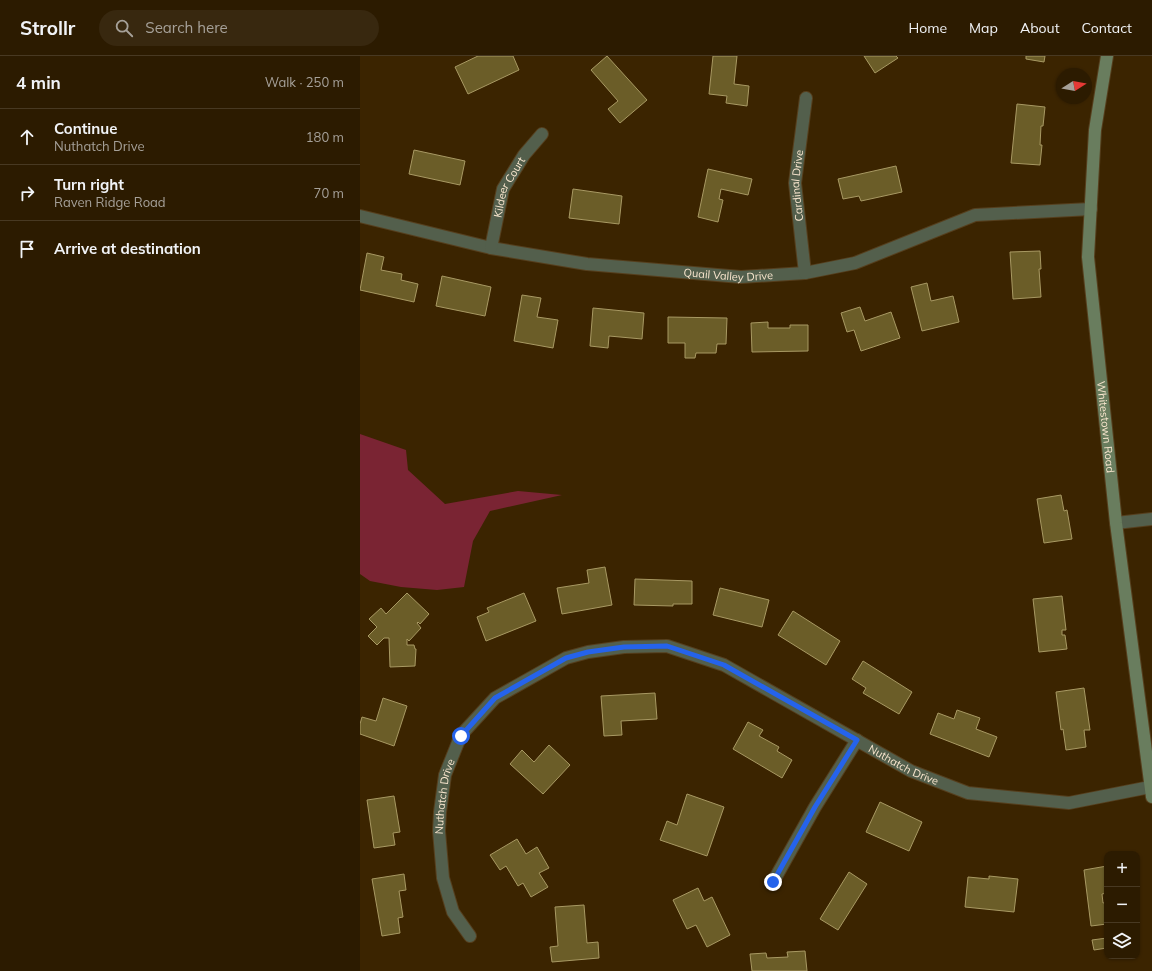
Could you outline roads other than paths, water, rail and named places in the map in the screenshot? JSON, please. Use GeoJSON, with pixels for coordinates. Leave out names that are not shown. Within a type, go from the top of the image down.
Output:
{"type":"FeatureCollection","features":[{"type":"Feature","properties":{"kind":"street","name":"Whitestown Road"},"geometry":{"type":"LineString","coordinates":[[1107,56],[1095,130],[1088,257],[1116,523],[1151,792]]}},
{"type":"Feature","properties":{"kind":"street","name":"Cardinal Drive"},"geometry":{"type":"LineString","coordinates":[[805,273],[795,183],[806,98]]}},
{"type":"Feature","properties":{"kind":"street","name":"Kildeer Court"},"geometry":{"type":"LineString","coordinates":[[492,248],[503,189],[524,155],[542,134]]}},
{"type":"Feature","properties":{"kind":"street","name":"Quail Valley Drive"},"geometry":{"type":"LineString","coordinates":[[360,216],[492,248],[587,264],[733,277],[805,273],[855,263],[975,215],[1091,209]]}},
{"type":"Feature","properties":{"kind":"street"},"geometry":{"type":"LineString","coordinates":[[1116,523],[1152,519]]}},
{"type":"Feature","properties":{"kind":"street","name":"Nuthatch Drive"},"geometry":{"type":"LineString","coordinates":[[470,936],[453,912],[443,878],[439,831],[445,775],[461,736],[495,698],[566,658],[588,652],[624,647],[667,646],[724,665],[911,771],[968,793],[1069,803],[1151,792]]}},
{"type":"Feature","properties":{"kind":"street"},"geometry":{"type":"LineString","coordinates":[[773,882],[815,807],[857,740]]}}]}
